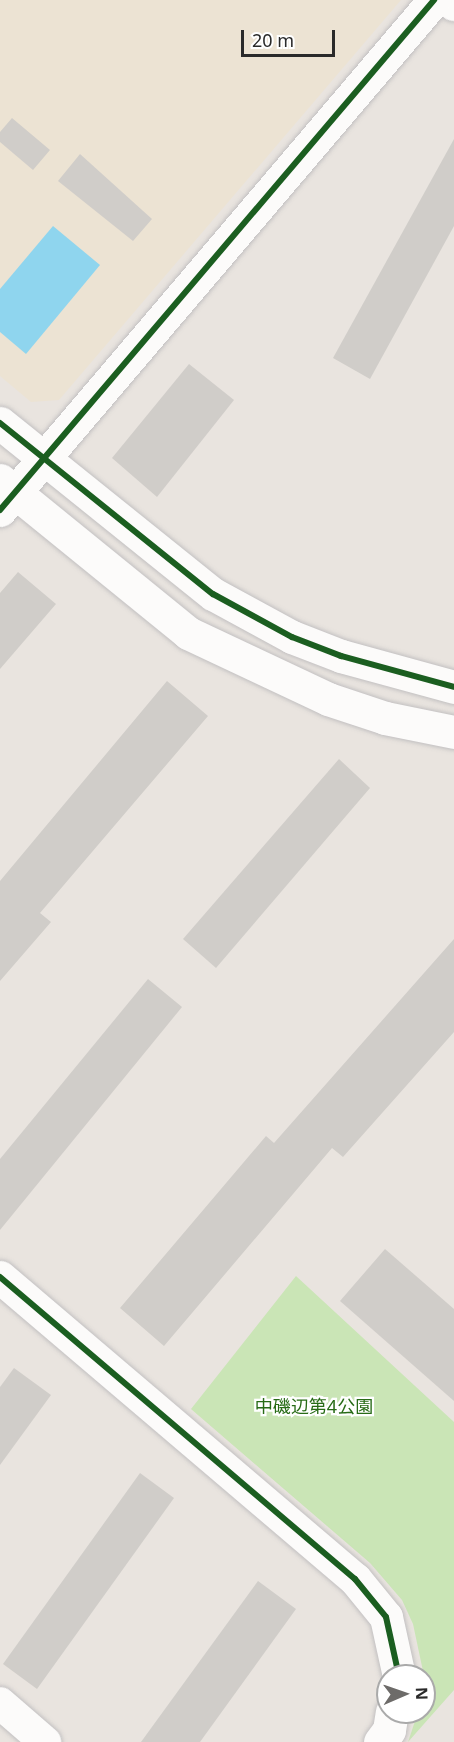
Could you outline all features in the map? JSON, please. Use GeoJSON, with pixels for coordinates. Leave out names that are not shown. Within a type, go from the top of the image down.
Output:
{"type":"FeatureCollection","features":[{"type":"Feature","properties":{"kind":"street"},"geometry":{"type":"LineString","coordinates":[[434,0],[42,459],[5,494],[188,633],[328,699],[385,718],[454,732]]}},
{"type":"Feature","properties":{"kind":"street"},"geometry":{"type":"LineString","coordinates":[[448,0],[454,5]]}},
{"type":"Feature","properties":{"kind":"street"},"geometry":{"type":"LineString","coordinates":[[0,423],[213,594],[331,652],[392,673],[454,687]]}},
{"type":"Feature","properties":{"kind":"street"},"geometry":{"type":"LineString","coordinates":[[0,1277],[355,1579],[386,1617],[396,1664]]}},
{"type":"Feature","properties":{"kind":"street"},"geometry":{"type":"LineString","coordinates":[[0,1703],[45,1742]]}},
{"type":"Feature","properties":{"kind":"street"},"geometry":{"type":"LineString","coordinates":[[380,1742],[389,1730],[390,1724]]}},
{"type":"Feature","properties":{"kind":"shaded area"},"geometry":{"type":"Polygon","coordinates":[[[0,0],[401,0],[59,400],[31,402],[0,376],[0,0]]]}},
{"type":"Feature","properties":{"kind":"green space","name":"中磯辺第4公園"},"geometry":{"type":"Polygon","coordinates":[[[296,1276],[454,1422],[454,1690],[436,1710],[436,1664],[421,1664],[413,1624],[402,1600],[370,1563],[191,1409],[296,1276]]]}},
{"type":"Feature","properties":{"kind":"green space","name":"中磯辺第4公園"},"geometry":{"type":"Polygon","coordinates":[[[414,1724],[424,1724],[408,1742],[414,1724]]]}},
{"type":"Feature","properties":{"kind":"water"},"geometry":{"type":"Polygon","coordinates":[[[53,226],[100,265],[26,354],[0,332],[0,289],[53,226]]]}},
{"type":"Feature","properties":{"kind":"building"},"geometry":{"type":"Polygon","coordinates":[[[12,118],[50,150],[33,170],[0,142],[0,132],[12,118]]]}},
{"type":"Feature","properties":{"kind":"building"},"geometry":{"type":"Polygon","coordinates":[[[454,139],[454,226],[370,379],[333,358],[454,139]]]}},
{"type":"Feature","properties":{"kind":"building"},"geometry":{"type":"Polygon","coordinates":[[[80,154],[152,219],[133,241],[58,181],[80,154]]]}},
{"type":"Feature","properties":{"kind":"building"},"geometry":{"type":"Polygon","coordinates":[[[189,364],[234,400],[157,497],[112,458],[189,364]]]}},
{"type":"Feature","properties":{"kind":"building"},"geometry":{"type":"Polygon","coordinates":[[[18,572],[56,604],[0,669],[0,593],[18,572]]]}},
{"type":"Feature","properties":{"kind":"building"},"geometry":{"type":"Polygon","coordinates":[[[167,681],[208,716],[40,913],[51,922],[0,981],[0,881],[167,681]]]}},
{"type":"Feature","properties":{"kind":"building"},"geometry":{"type":"Polygon","coordinates":[[[339,759],[370,788],[216,968],[183,939],[339,759]]]}},
{"type":"Feature","properties":{"kind":"building"},"geometry":{"type":"Polygon","coordinates":[[[454,939],[454,1032],[343,1157],[332,1148],[164,1346],[120,1308],[266,1136],[274,1143],[454,939]]]}},
{"type":"Feature","properties":{"kind":"building"},"geometry":{"type":"Polygon","coordinates":[[[148,979],[182,1007],[0,1230],[0,1159],[148,979]]]}},
{"type":"Feature","properties":{"kind":"building"},"geometry":{"type":"Polygon","coordinates":[[[385,1249],[454,1309],[454,1401],[340,1301],[385,1249]]]}},
{"type":"Feature","properties":{"kind":"building"},"geometry":{"type":"Polygon","coordinates":[[[14,1368],[51,1395],[0,1465],[0,1387],[14,1368]]]}},
{"type":"Feature","properties":{"kind":"building"},"geometry":{"type":"Polygon","coordinates":[[[140,1473],[174,1498],[37,1689],[3,1664],[140,1473]]]}},
{"type":"Feature","properties":{"kind":"building"},"geometry":{"type":"Polygon","coordinates":[[[258,1581],[296,1609],[200,1742],[141,1742],[258,1581]]]}},
{"type":"Feature","properties":{"kind":"cycle path"},"geometry":{"type":"LineString","coordinates":[[0,510],[434,0]]}},
{"type":"Feature","properties":{"kind":"cycle path"},"geometry":{"type":"LineString","coordinates":[[0,423],[213,594],[292,637],[341,656],[454,687]]}},
{"type":"Feature","properties":{"kind":"cycle path"},"geometry":{"type":"LineString","coordinates":[[0,1277],[355,1579],[386,1617],[396,1664]]}}]}
